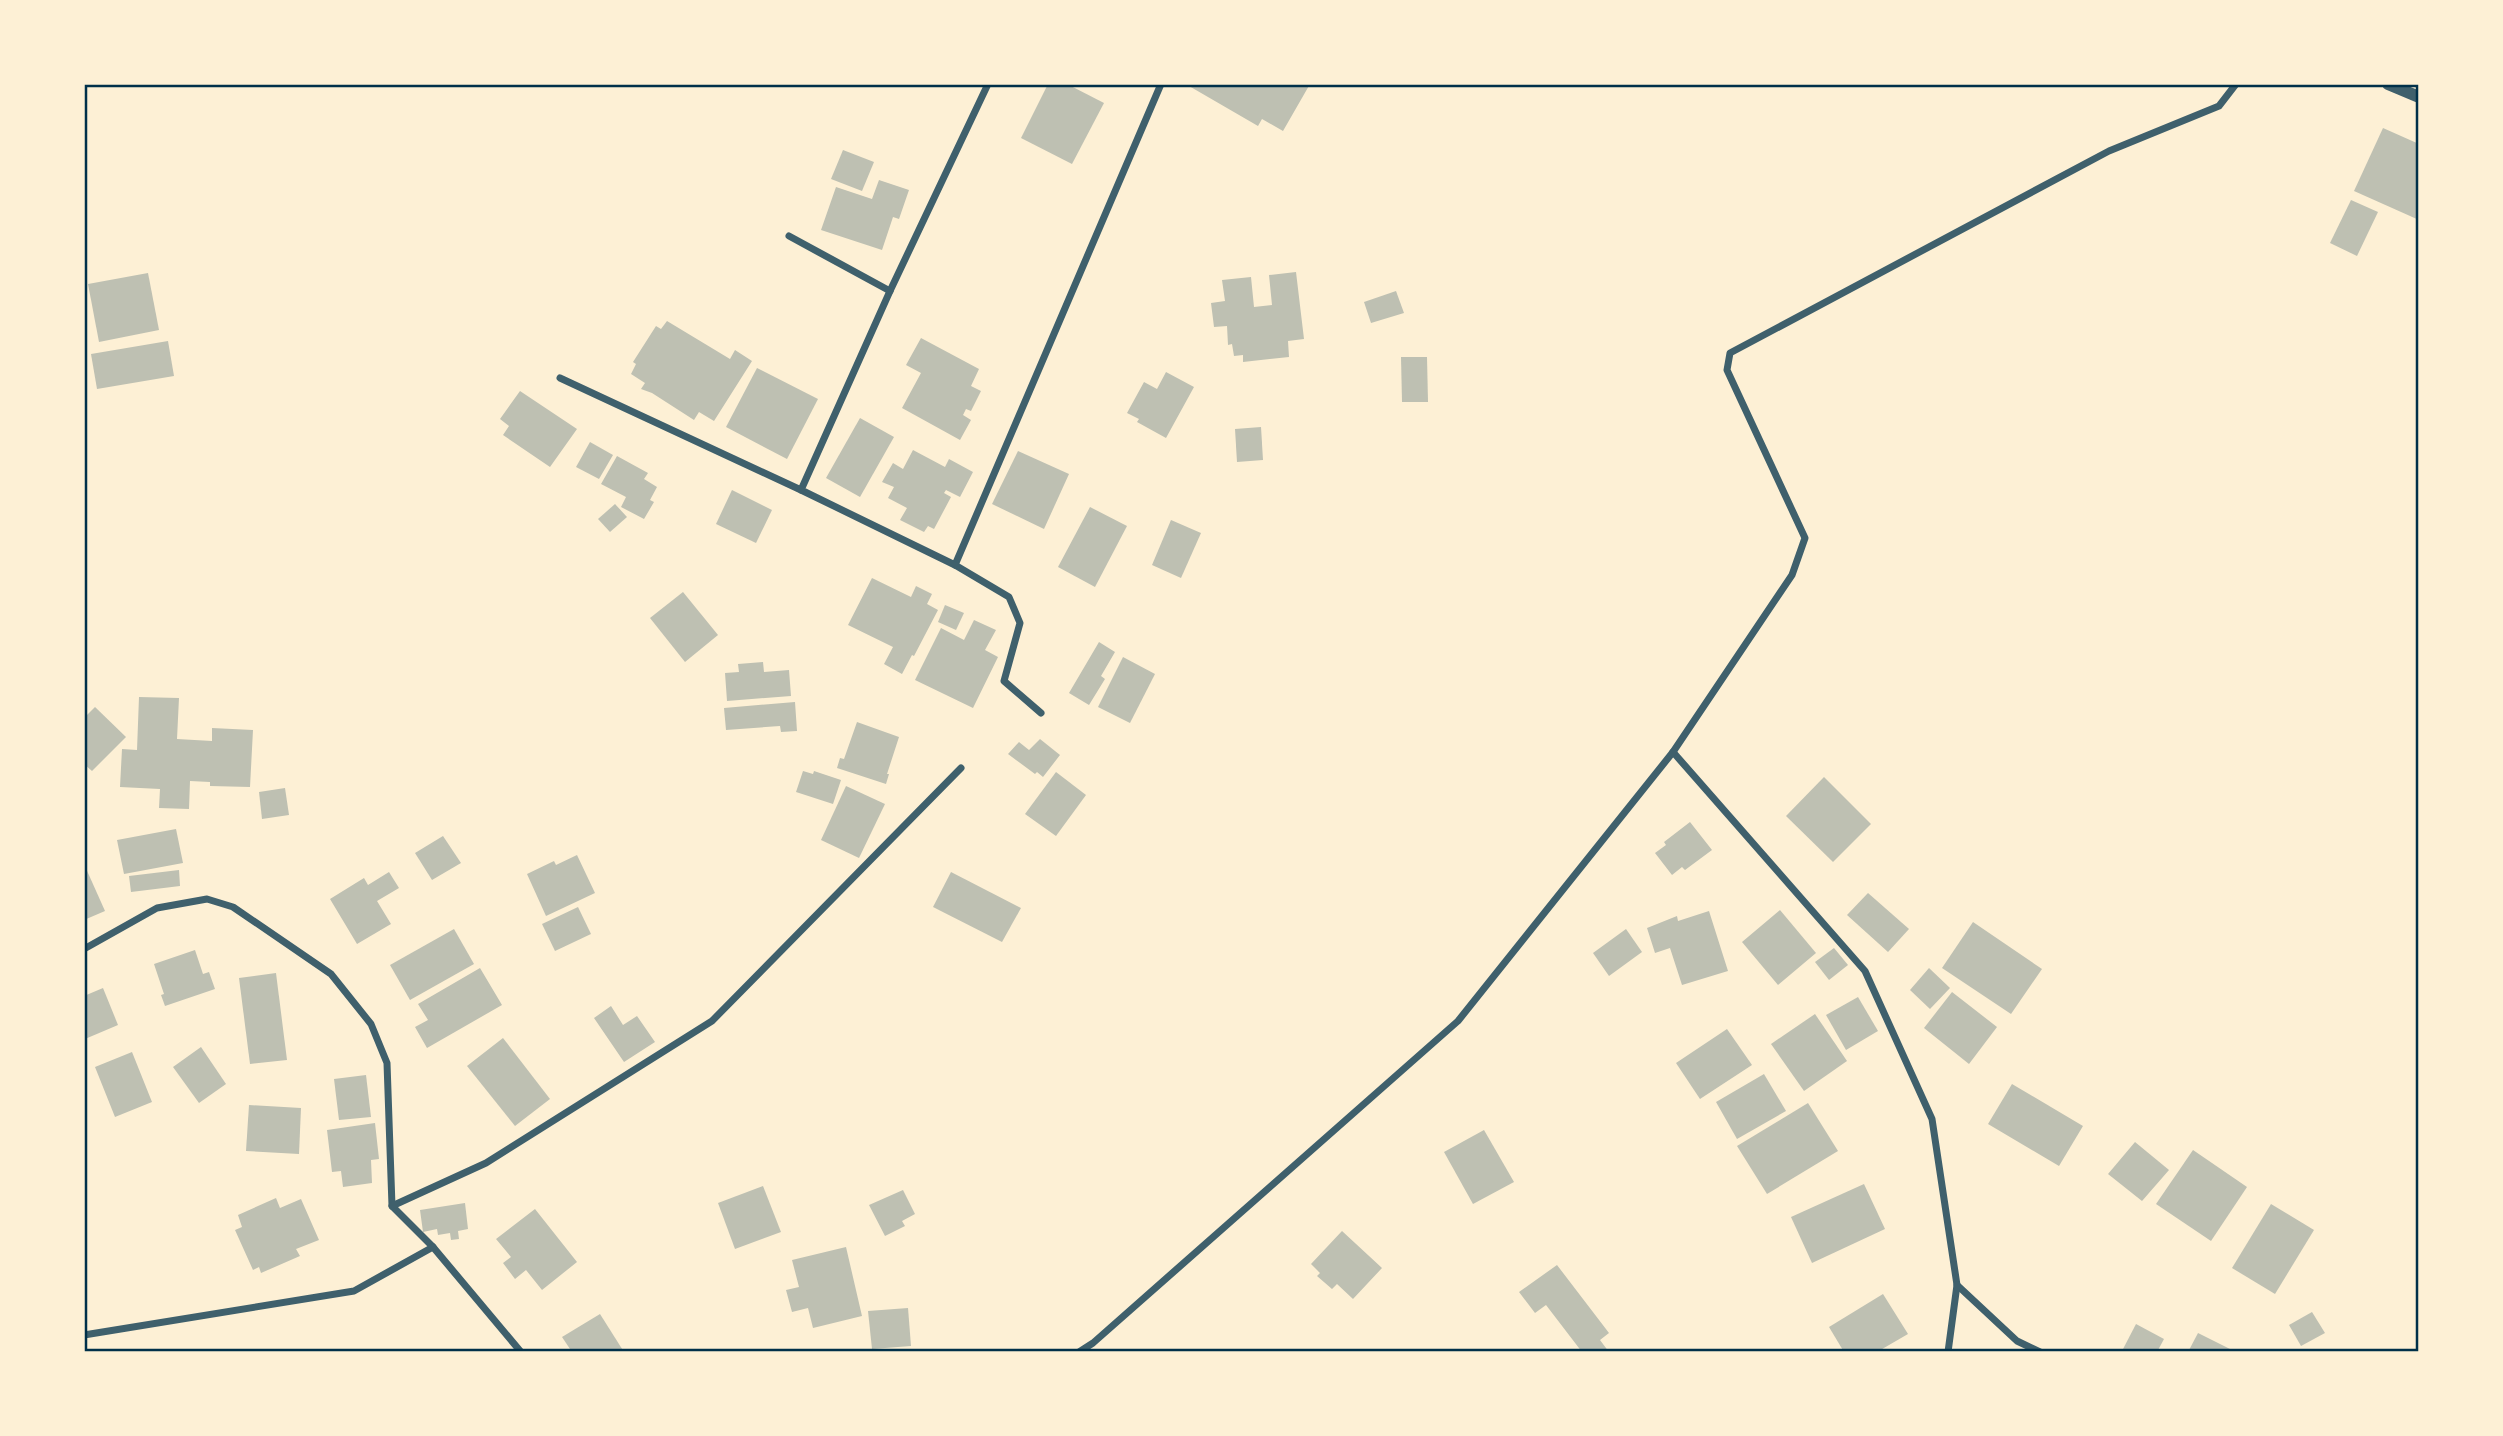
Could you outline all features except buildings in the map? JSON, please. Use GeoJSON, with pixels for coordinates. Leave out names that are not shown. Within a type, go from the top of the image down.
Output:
{"type":"FeatureCollection","features":[{"type":"Feature","properties":{"kind":"street"},"geometry":{"type":"LineString","coordinates":[[801,490],[890,291],[988,84]]}},
{"type":"Feature","properties":{"kind":"street"},"geometry":{"type":"LineString","coordinates":[[955,565],[1161,84]]}},
{"type":"Feature","properties":{"kind":"street"},"geometry":{"type":"LineString","coordinates":[[1079,1352],[1104,1334],[1458,1021],[1674,752],[1792,575],[1805,538],[1727,370],[1730,353],[2109,150],[2219,106],[2236,84]]}},
{"type":"Feature","properties":{"kind":"street"},"geometry":{"type":"LineString","coordinates":[[2388,84],[2419,97]]}},
{"type":"Feature","properties":{"kind":"street"},"geometry":{"type":"LineString","coordinates":[[789,236],[890,291]]}},
{"type":"Feature","properties":{"kind":"street"},"geometry":{"type":"LineString","coordinates":[[559,378],[801,490],[955,565],[1010,597],[1020,623],[1004,681],[1041,713]]}},
{"type":"Feature","properties":{"kind":"street"},"geometry":{"type":"LineString","coordinates":[[1674,752],[1865,971],[1932,1119],[1957,1285],[1948,1352]]}},
{"type":"Feature","properties":{"kind":"street"},"geometry":{"type":"LineString","coordinates":[[391,1206],[486,1163],[712,1021],[961,768]]}},
{"type":"Feature","properties":{"kind":"street"},"geometry":{"type":"LineString","coordinates":[[84,949],[157,908],[206,899],[233,907],[331,974],[371,1024],[387,1063],[391,1206],[433,1247],[521,1352]]}},
{"type":"Feature","properties":{"kind":"street"},"geometry":{"type":"LineString","coordinates":[[84,1335],[354,1291],[433,1247]]}},
{"type":"Feature","properties":{"kind":"street"},"geometry":{"type":"LineString","coordinates":[[1957,1285],[2017,1341],[2040,1352]]}}]}
